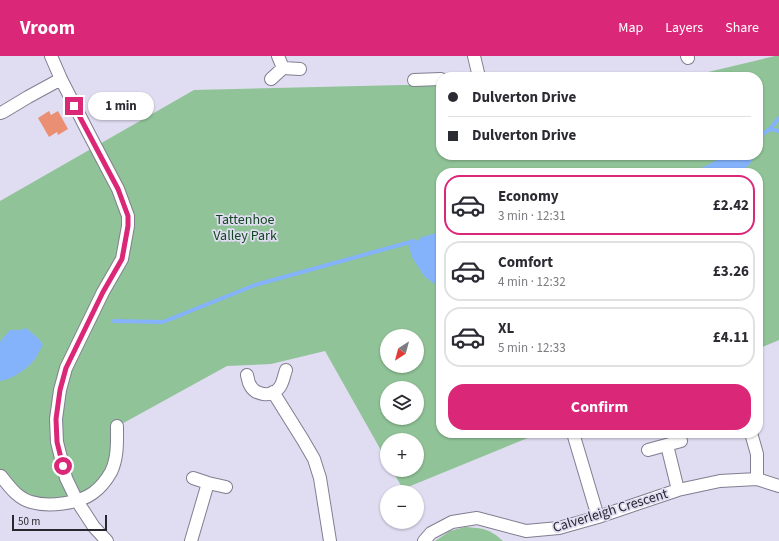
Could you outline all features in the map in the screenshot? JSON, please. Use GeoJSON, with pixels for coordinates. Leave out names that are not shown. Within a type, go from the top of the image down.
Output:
{"type":"FeatureCollection","features":[{"type":"Feature","properties":{"kind":"street"},"geometry":{"type":"LineString","coordinates":[[51,56],[61,79],[118,189],[128,216],[128,226],[122,259],[103,292],[66,368],[60,390],[56,419],[57,442],[66,478],[77,501],[94,527],[107,541]]}},
{"type":"Feature","properties":{"kind":"street"},"geometry":{"type":"LineString","coordinates":[[278,56],[283,68]]}},
{"type":"Feature","properties":{"kind":"street"},"geometry":{"type":"LineString","coordinates":[[474,56],[479,72]]}},
{"type":"Feature","properties":{"kind":"street"},"geometry":{"type":"LineString","coordinates":[[271,79],[283,68],[300,69]]}},
{"type":"Feature","properties":{"kind":"street"},"geometry":{"type":"LineString","coordinates":[[0,113],[61,79]]}},
{"type":"Feature","properties":{"kind":"street"},"geometry":{"type":"LineString","coordinates":[[414,80],[436,79]]}},
{"type":"Feature","properties":{"kind":"street"},"geometry":{"type":"LineString","coordinates":[[247,376],[250,385],[257,393],[265,394],[280,388],[286,370]]}},
{"type":"Feature","properties":{"kind":"street"},"geometry":{"type":"LineString","coordinates":[[273,392],[314,459],[320,478],[330,541]]}},
{"type":"Feature","properties":{"kind":"street"},"geometry":{"type":"LineString","coordinates":[[1,476],[15,493],[30,502],[50,504],[77,501],[94,493],[112,471],[116,459],[117,426]]}},
{"type":"Feature","properties":{"kind":"street"},"geometry":{"type":"LineString","coordinates":[[574,438],[598,517]]}},
{"type":"Feature","properties":{"kind":"street"},"geometry":{"type":"LineString","coordinates":[[752,438],[757,454],[757,479]]}},
{"type":"Feature","properties":{"kind":"street"},"geometry":{"type":"LineString","coordinates":[[648,450],[681,441]]}},
{"type":"Feature","properties":{"kind":"street"},"geometry":{"type":"LineString","coordinates":[[667,445],[678,490]]}},
{"type":"Feature","properties":{"kind":"street"},"geometry":{"type":"LineString","coordinates":[[193,478],[226,487]]}},
{"type":"Feature","properties":{"kind":"street","name":"Calverleigh Crescent"},"geometry":{"type":"LineString","coordinates":[[424,541],[432,533],[452,522],[477,518],[526,531],[559,528],[598,517],[678,490],[720,481],[757,479],[779,486]]}},
{"type":"Feature","properties":{"kind":"street"},"geometry":{"type":"LineString","coordinates":[[191,541],[208,483]]}},
{"type":"Feature","properties":{"kind":"green space","name":"Tattenhoe Valley Park"},"geometry":{"type":"Polygon","coordinates":[[[779,56],[779,340],[763,347],[763,168],[436,168],[436,438],[528,438],[413,485],[401,485],[396,477],[424,477],[424,433],[380,433],[380,449],[325,351],[271,364],[227,366],[118,426],[112,471],[77,501],[30,501],[0,476],[0,201],[194,90],[436,85],[436,160],[763,160],[763,72],[708,72],[779,56]]]}},
{"type":"Feature","properties":{"kind":"green space"},"geometry":{"type":"Polygon","coordinates":[[[465,527],[486,530],[503,541],[435,541],[450,531],[465,527]]]}},
{"type":"Feature","properties":{"kind":"water"},"geometry":{"type":"Polygon","coordinates":[[[721,160],[752,160],[746,168],[706,168],[721,160]]]}},
{"type":"Feature","properties":{"kind":"water"},"geometry":{"type":"Polygon","coordinates":[[[436,235],[436,285],[424,276],[412,257],[408,243],[436,235]]]}},
{"type":"Feature","properties":{"kind":"water"},"geometry":{"type":"Polygon","coordinates":[[[26,328],[39,339],[43,345],[35,359],[28,366],[15,376],[0,381],[0,342],[10,330],[20,330],[26,328]]]}},
{"type":"Feature","properties":{"kind":"building"},"geometry":{"type":"Polygon","coordinates":[[[49,111],[51,115],[58,111],[68,129],[58,135],[57,132],[49,137],[38,118],[49,111]]]}},
{"type":"Feature","properties":{"kind":"waterway"},"geometry":{"type":"LineString","coordinates":[[770,129],[779,118]]}},
{"type":"Feature","properties":{"kind":"waterway"},"geometry":{"type":"LineString","coordinates":[[763,134],[770,129],[779,131]]}},
{"type":"Feature","properties":{"kind":"waterway"},"geometry":{"type":"LineString","coordinates":[[706,168],[721,160]]}},
{"type":"Feature","properties":{"kind":"waterway"},"geometry":{"type":"LineString","coordinates":[[422,239],[436,235]]}},
{"type":"Feature","properties":{"kind":"waterway"},"geometry":{"type":"LineString","coordinates":[[114,321],[163,322],[255,285],[414,241]]}},
{"type":"Feature","properties":{"kind":"route"},"geometry":{"type":"LineString","coordinates":[[63,466],[57,442],[56,419],[60,390],[66,368],[103,292],[122,259],[128,226],[128,216],[118,189],[74,106]]}}]}
